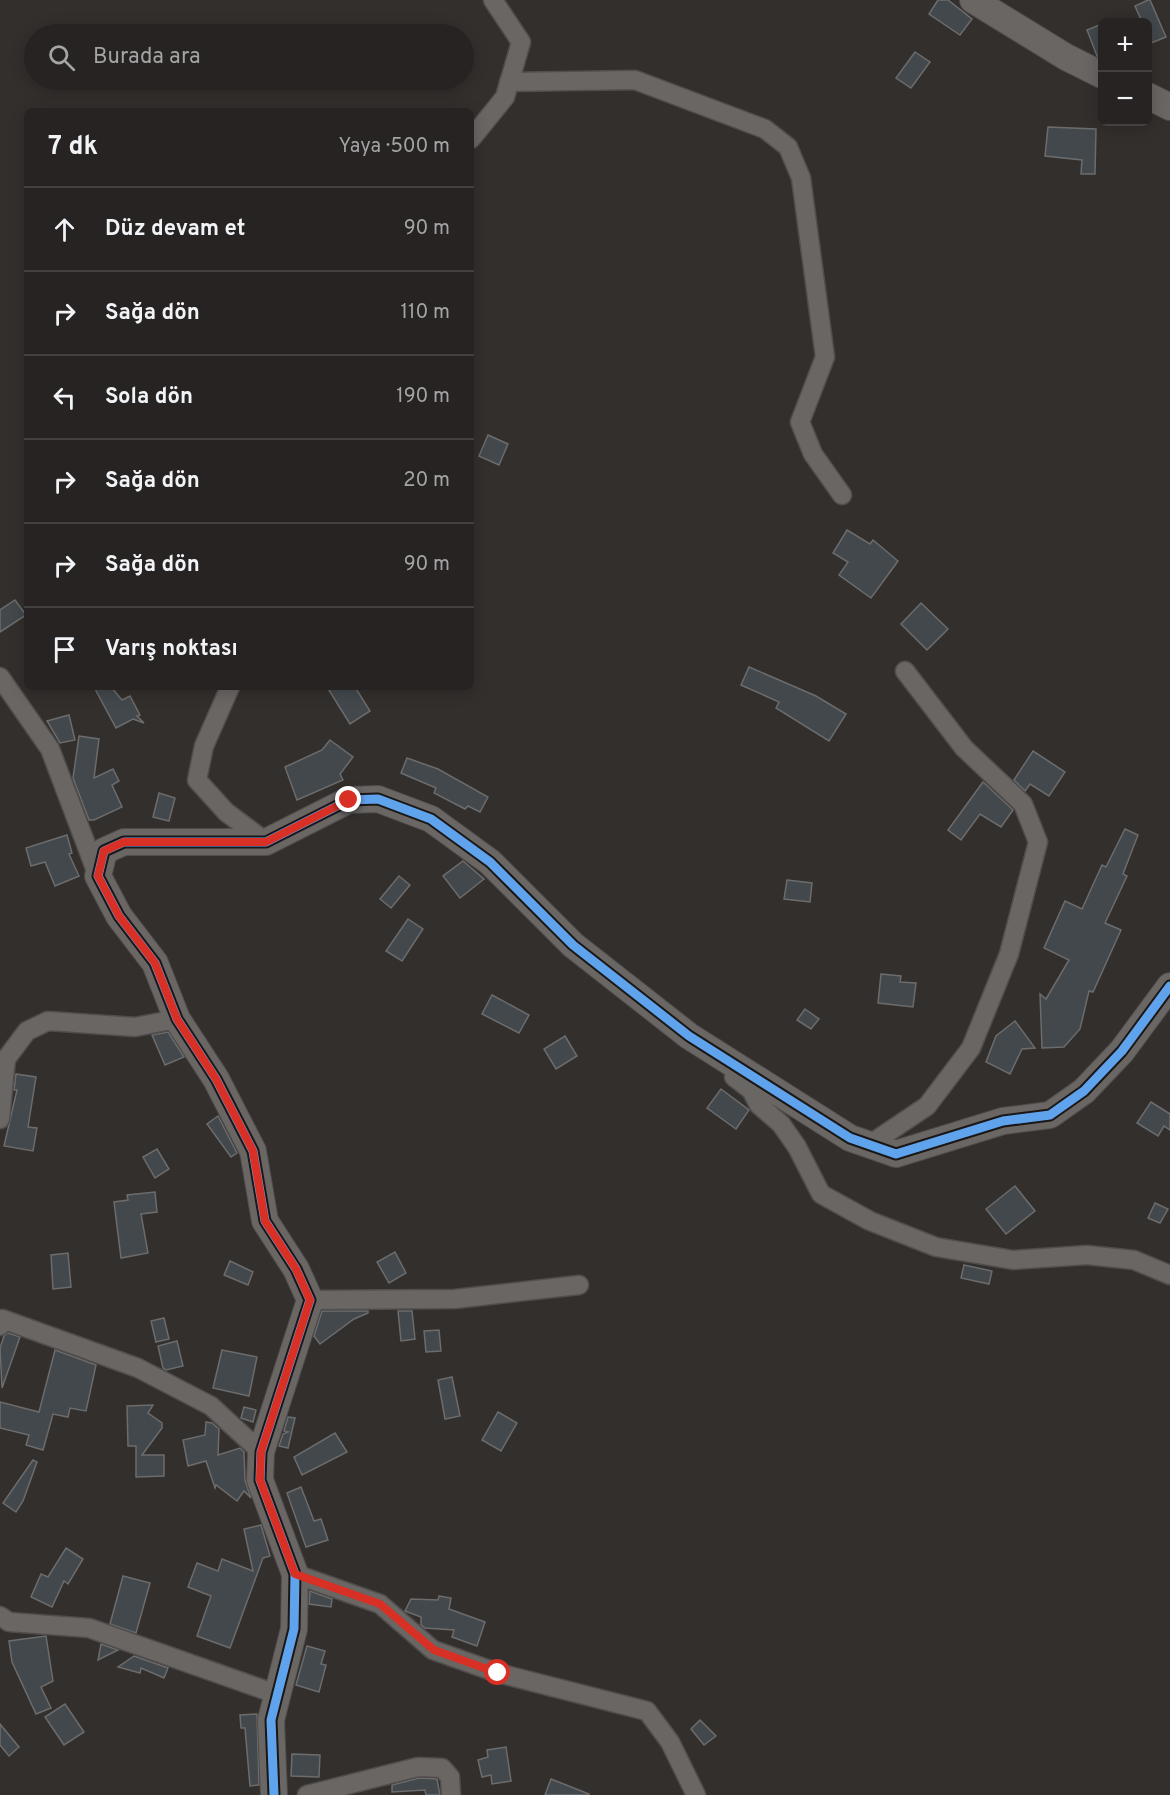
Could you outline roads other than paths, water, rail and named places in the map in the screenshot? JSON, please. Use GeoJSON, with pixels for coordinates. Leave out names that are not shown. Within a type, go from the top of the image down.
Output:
{"type":"FeatureCollection","features":[{"type":"Feature","properties":{"kind":"street"},"geometry":{"type":"LineString","coordinates":[[474,135],[505,97],[521,42],[493,0]]}},
{"type":"Feature","properties":{"kind":"street"},"geometry":{"type":"LineString","coordinates":[[973,0],[1066,57],[1098,73]]}},
{"type":"Feature","properties":{"kind":"street"},"geometry":{"type":"LineString","coordinates":[[509,82],[635,80],[765,129],[788,147],[801,178],[825,357],[800,422],[813,454],[842,495]]}},
{"type":"Feature","properties":{"kind":"street"},"geometry":{"type":"LineString","coordinates":[[1152,98],[1170,106]]}},
{"type":"Feature","properties":{"kind":"street"},"geometry":{"type":"LineString","coordinates":[[869,1145],[927,1106],[971,1048],[1009,954],[1038,842],[1023,804],[964,748],[905,671]]}},
{"type":"Feature","properties":{"kind":"street"},"geometry":{"type":"LineString","coordinates":[[0,677],[50,749],[98,876],[119,916],[155,963],[177,1019],[216,1079],[253,1151],[265,1221],[296,1269],[310,1300],[261,1452],[260,1480],[295,1574],[294,1629],[271,1720],[274,1795]]}},
{"type":"Feature","properties":{"kind":"street"},"geometry":{"type":"LineString","coordinates":[[229,690],[204,746],[197,780],[226,812],[266,842]]}},
{"type":"Feature","properties":{"kind":"street"},"geometry":{"type":"LineString","coordinates":[[98,876],[104,851],[124,842],[266,842],[349,800],[378,799],[431,819],[490,861],[573,945],[691,1037],[850,1138],[896,1154],[1003,1121],[1050,1114],[1084,1091],[1122,1051],[1170,986]]}},
{"type":"Feature","properties":{"kind":"street"},"geometry":{"type":"LineString","coordinates":[[0,1119],[6,1059],[27,1031],[48,1022],[135,1027],[177,1019]]}},
{"type":"Feature","properties":{"kind":"street"},"geometry":{"type":"LineString","coordinates":[[691,1037],[699,1047],[751,1090],[759,1105],[781,1124],[797,1147],[821,1194],[870,1221],[936,1247],[1013,1260],[1087,1255],[1134,1260],[1170,1275]]}},
{"type":"Feature","properties":{"kind":"street"},"geometry":{"type":"LineString","coordinates":[[310,1300],[455,1299],[579,1286]]}},
{"type":"Feature","properties":{"kind":"street"},"geometry":{"type":"LineString","coordinates":[[0,1326],[2,1319],[138,1368],[211,1406],[261,1452]]}},
{"type":"Feature","properties":{"kind":"street"},"geometry":{"type":"LineString","coordinates":[[295,1574],[380,1604],[434,1650],[498,1673],[647,1711],[670,1742],[696,1795]]}},
{"type":"Feature","properties":{"kind":"street"},"geometry":{"type":"LineString","coordinates":[[0,1616],[9,1622],[90,1628],[276,1694]]}},
{"type":"Feature","properties":{"kind":"street"},"geometry":{"type":"LineString","coordinates":[[307,1795],[417,1767],[442,1768],[450,1777],[451,1795]]}}]}
